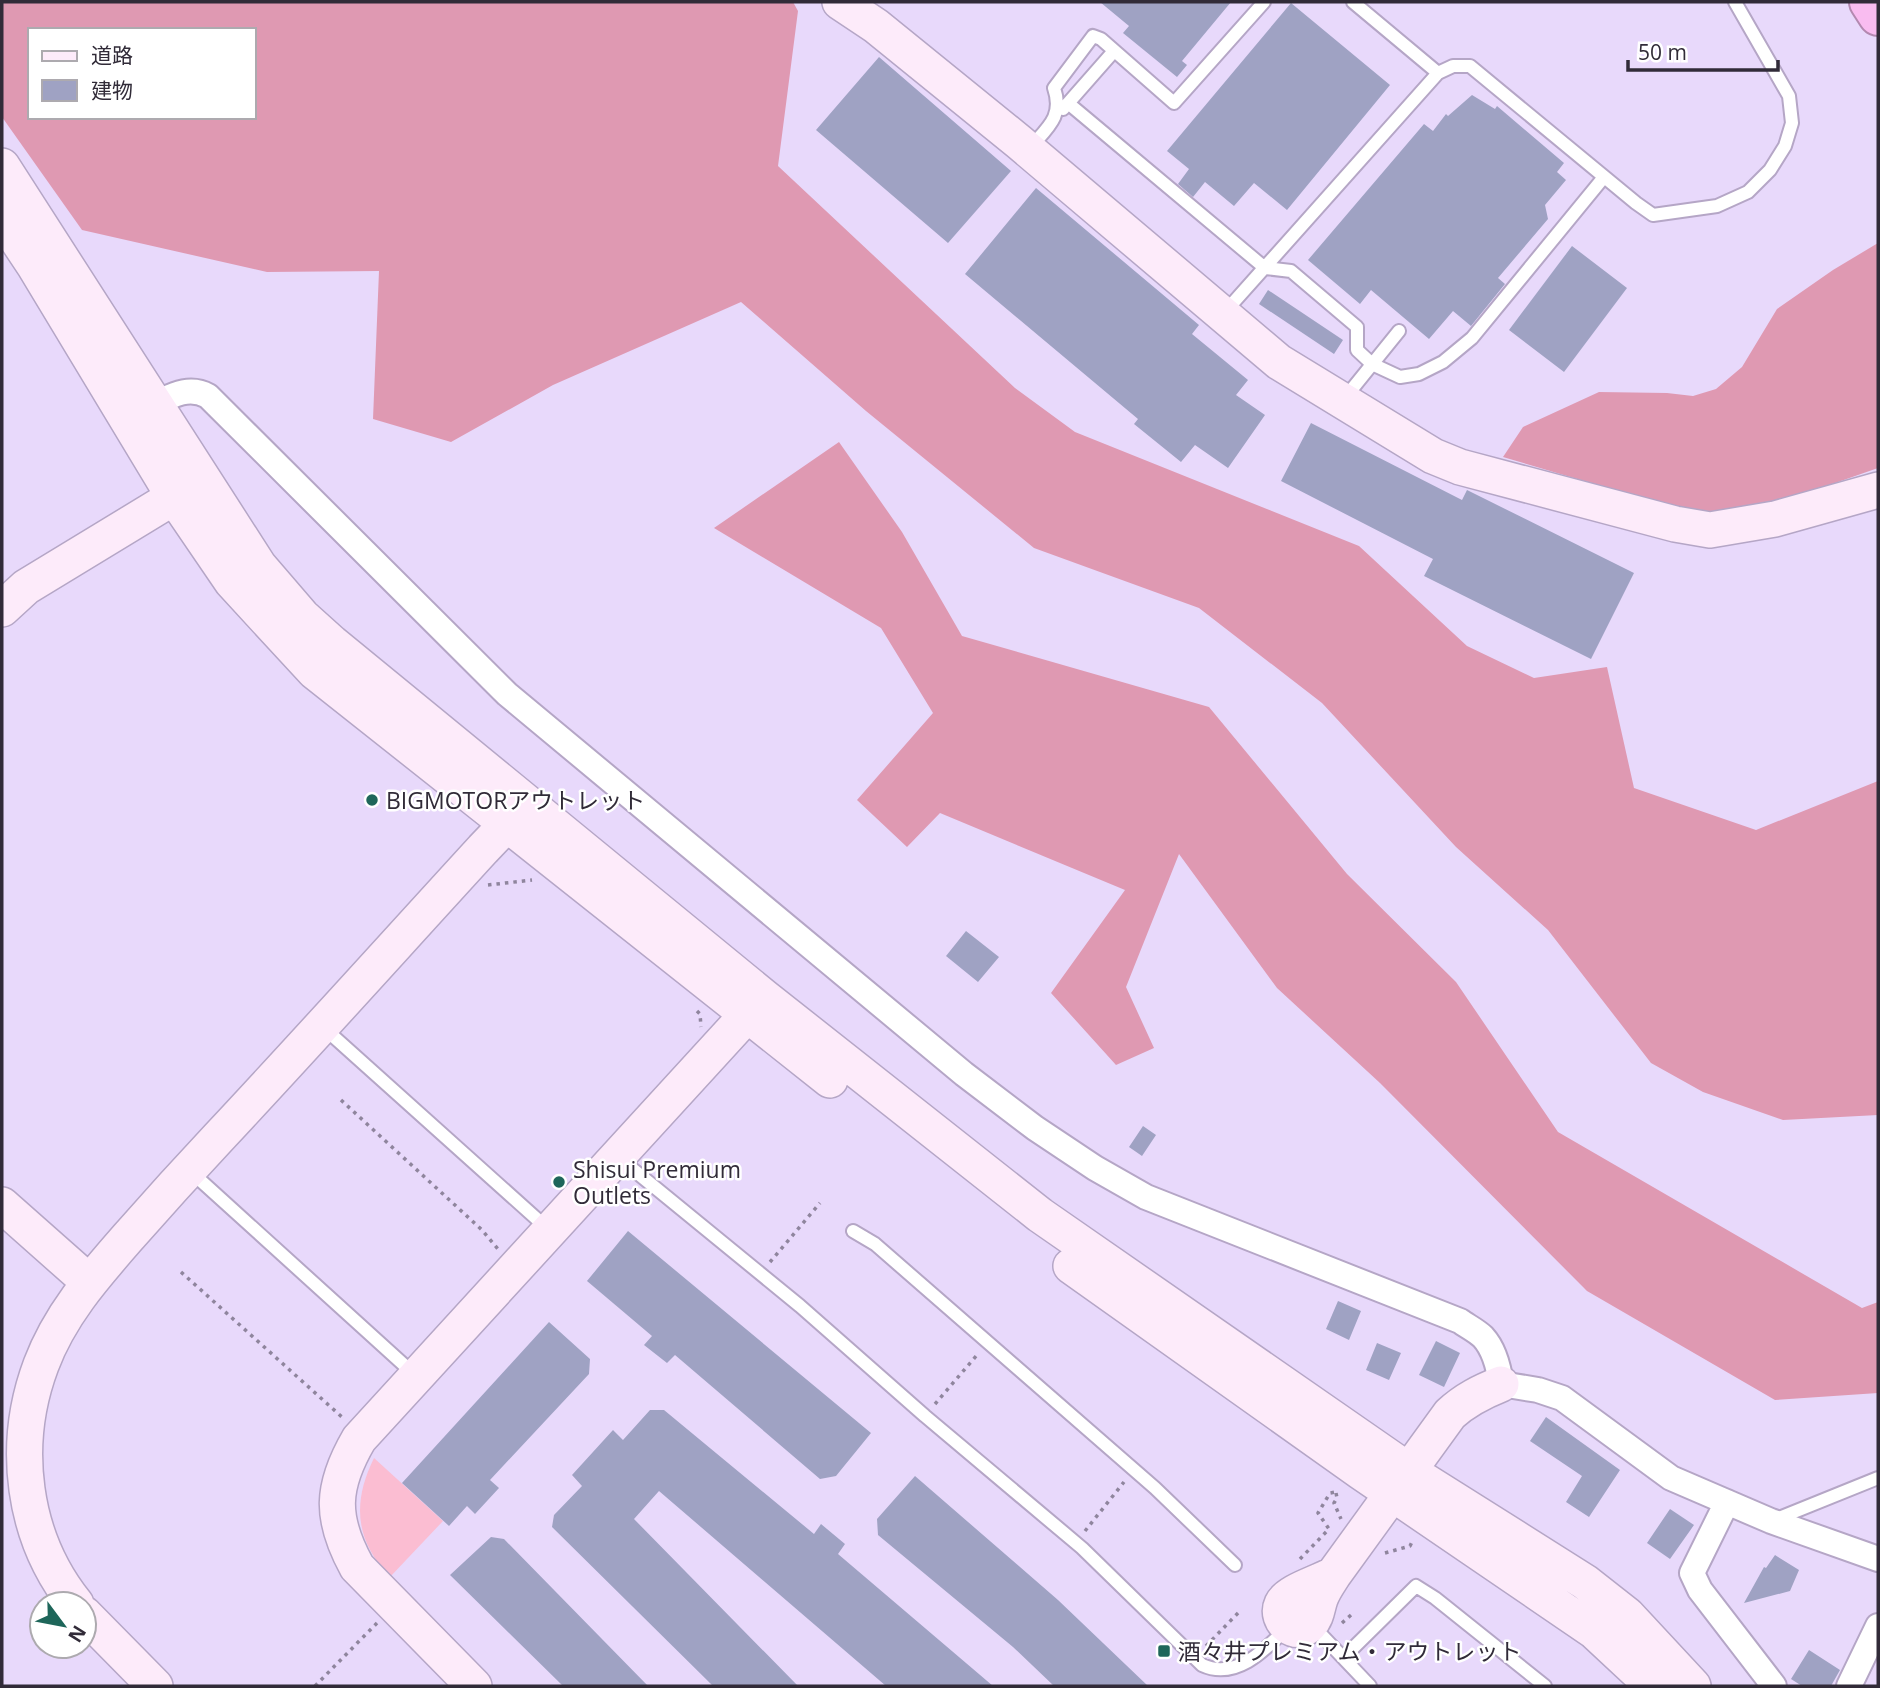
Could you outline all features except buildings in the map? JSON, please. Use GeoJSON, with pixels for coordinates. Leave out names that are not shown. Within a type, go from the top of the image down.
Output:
{"type":"FeatureCollection","features":[{"type":"Feature","properties":{"kind":"highway"},"geometry":{"type":"LineString","coordinates":[[1869,2],[1878,16]]}},
{"type":"Feature","properties":{"kind":"street"},"geometry":{"type":"LineString","coordinates":[[840,2],[876,26],[1028,150],[1279,362],[1433,456],[1460,467],[1675,524],[1710,530],[1775,519],[1878,490]]}},
{"type":"Feature","properties":{"kind":"street"},"geometry":{"type":"LineString","coordinates":[[2,166],[259,566],[302,615],[475,762],[547,818],[764,998],[1040,1215],[1401,1482],[1594,1631],[1653,1686]]}},
{"type":"Feature","properties":{"kind":"street"},"geometry":{"type":"LineString","coordinates":[[3,223],[34,265],[174,497],[232,582],[314,671],[1032,1238],[1361,1472],[1401,1482],[1585,1582],[1627,1615],[1693,1686]]}},
{"type":"Feature","properties":{"kind":"street"},"geometry":{"type":"LineString","coordinates":[[156,405],[168,397],[190,391],[198,391],[208,396],[508,694],[890,1013],[1035,1128],[1095,1168],[1146,1196],[1460,1321],[1482,1336],[1491,1349],[1499,1369],[1501,1384]]}},
{"type":"Feature","properties":{"kind":"street"},"geometry":{"type":"LineString","coordinates":[[2,609],[26,587],[174,497]]}},
{"type":"Feature","properties":{"kind":"street"},"geometry":{"type":"LineString","coordinates":[[475,762],[499,796],[506,825]]}},
{"type":"Feature","properties":{"kind":"street"},"geometry":{"type":"LineString","coordinates":[[67,1590],[47,1560],[34,1525],[26,1489],[24,1451],[27,1418],[40,1366],[69,1308],[188,1169],[506,825],[547,818]]}},
{"type":"Feature","properties":{"kind":"street"},"geometry":{"type":"LineString","coordinates":[[474,1686],[356,1567],[338,1525],[337,1494],[345,1464],[359,1439],[747,1015]]}},
{"type":"Feature","properties":{"kind":"street"},"geometry":{"type":"LineString","coordinates":[[2,1206],[89,1282]]}},
{"type":"Feature","properties":{"kind":"street"},"geometry":{"type":"LineString","coordinates":[[1319,1623],[1280,1619],[1279,1612],[1285,1598],[1290,1593],[1310,1587],[1334,1574],[1450,1414],[1460,1404],[1501,1384],[1538,1390],[1562,1398],[1671,1478],[1770,1521],[1878,1559]]}},
{"type":"Feature","properties":{"kind":"street"},"geometry":{"type":"LineString","coordinates":[[1727,1502],[1692,1573],[1700,1590],[1774,1686]]}},
{"type":"Feature","properties":{"kind":"street"},"geometry":{"type":"LineString","coordinates":[[1849,1686],[1878,1626]]}},
{"type":"Feature","properties":{"kind":"street"},"geometry":{"type":"LineString","coordinates":[[98,1628],[155,1686]]}},
{"type":"Feature","properties":{"kind":"lane"},"geometry":{"type":"LineString","coordinates":[[1056,117],[1059,101],[1055,88],[1093,36],[1101,39],[1174,103],[1264,2]]}},
{"type":"Feature","properties":{"kind":"lane"},"geometry":{"type":"LineString","coordinates":[[1353,2],[1438,73]]}},
{"type":"Feature","properties":{"kind":"lane"},"geometry":{"type":"LineString","coordinates":[[1223,315],[1438,73],[1453,66],[1470,66],[1653,215],[1717,206],[1748,191],[1770,170],[1785,146],[1792,123],[1789,96],[1735,2]]}},
{"type":"Feature","properties":{"kind":"lane"},"geometry":{"type":"LineString","coordinates":[[1028,150],[1114,51]]}},
{"type":"Feature","properties":{"kind":"lane"},"geometry":{"type":"LineString","coordinates":[[1068,103],[1265,268],[1292,271],[1357,327],[1357,350],[1372,365],[1400,377],[1419,374],[1443,362],[1472,338],[1604,177]]}},
{"type":"Feature","properties":{"kind":"lane"},"geometry":{"type":"LineString","coordinates":[[1342,401],[1399,331]]}},
{"type":"Feature","properties":{"kind":"lane"},"geometry":{"type":"LineString","coordinates":[[321,1026],[551,1232]]}},
{"type":"Feature","properties":{"kind":"lane"},"geometry":{"type":"LineString","coordinates":[[618,1157],[800,1306],[1082,1548],[1202,1665],[1220,1670],[1239,1665],[1319,1623],[1370,1686]]}},
{"type":"Feature","properties":{"kind":"lane"},"geometry":{"type":"LineString","coordinates":[[188,1169],[417,1376]]}},
{"type":"Feature","properties":{"kind":"lane"},"geometry":{"type":"LineString","coordinates":[[853,1231],[874,1244],[1134,1470],[1235,1565]]}},
{"type":"Feature","properties":{"kind":"lane"},"geometry":{"type":"LineString","coordinates":[[1770,1521],[1878,1478]]}},
{"type":"Feature","properties":{"kind":"lane"},"geometry":{"type":"LineString","coordinates":[[1344,1657],[1416,1587],[1429,1593],[1545,1686]]}},
{"type":"Feature","properties":{"kind":"path"},"geometry":{"type":"LineString","coordinates":[[482,887],[533,880],[540,884]]}},
{"type":"Feature","properties":{"kind":"path"},"geometry":{"type":"LineString","coordinates":[[695,1008],[700,1014],[701,1032]]}},
{"type":"Feature","properties":{"kind":"path"},"geometry":{"type":"LineString","coordinates":[[341,1100],[489,1237],[506,1259]]}},
{"type":"Feature","properties":{"kind":"path"},"geometry":{"type":"LineString","coordinates":[[769,1262],[820,1203]]}},
{"type":"Feature","properties":{"kind":"path"},"geometry":{"type":"LineString","coordinates":[[181,1272],[352,1426]]}},
{"type":"Feature","properties":{"kind":"path"},"geometry":{"type":"LineString","coordinates":[[935,1404],[988,1343]]}},
{"type":"Feature","properties":{"kind":"path"},"geometry":{"type":"LineString","coordinates":[[1084,1532],[1134,1470]]}},
{"type":"Feature","properties":{"kind":"path"},"geometry":{"type":"LineString","coordinates":[[1294,1564],[1328,1529],[1318,1513],[1330,1493],[1335,1493],[1340,1487]]}},
{"type":"Feature","properties":{"kind":"path"},"geometry":{"type":"LineString","coordinates":[[1378,1561],[1386,1553],[1410,1546],[1412,1542]]}},
{"type":"Feature","properties":{"kind":"path"},"geometry":{"type":"LineString","coordinates":[[1319,1623],[1351,1615]]}},
{"type":"Feature","properties":{"kind":"path"},"geometry":{"type":"LineString","coordinates":[[315,1686],[380,1621]]}},
{"type":"Feature","properties":{"kind":"path"},"geometry":{"type":"LineString","coordinates":[[1319,1623],[1346,1632]]}},
{"type":"Feature","properties":{"kind":"shaded area"},"geometry":{"type":"Polygon","coordinates":[[[2,2],[793,2],[798,11],[778,166],[1015,388],[1075,432],[1359,546],[1467,646],[1534,678],[1607,667],[1634,788],[1756,830],[1878,781],[1878,1115],[1783,1120],[1703,1092],[1651,1063],[1548,930],[1456,847],[1322,703],[1199,608],[1034,548],[866,411],[741,302],[553,385],[451,442],[373,419],[379,271],[267,272],[82,230],[2,117],[2,2]]]}},
{"type":"Feature","properties":{"kind":"shaded area"},"geometry":{"type":"Polygon","coordinates":[[[1878,243],[1878,468],[1741,516],[1672,507],[1503,457],[1523,427],[1599,392],[1693,396],[1716,389],[1742,367],[1777,309],[1878,243]]]}},
{"type":"Feature","properties":{"kind":"shaded area"},"geometry":{"type":"Polygon","coordinates":[[[839,442],[902,532],[962,636],[1209,707],[1347,874],[1456,982],[1558,1132],[1862,1308],[1878,1302],[1878,1393],[1775,1400],[1587,1291],[1380,1083],[1277,988],[1179,854],[1126,987],[1154,1048],[1116,1065],[1051,993],[1125,890],[940,813],[907,847],[857,800],[933,713],[881,628],[714,528],[839,442]]]}},
{"type":"Feature","properties":{"kind":"shaded area"},"geometry":{"type":"Polygon","coordinates":[[[374,1458],[443,1521],[390,1577],[370,1549],[361,1520],[362,1490],[374,1458]]]}},
{"type":"Feature","properties":{"kind":"place","name":"BIGMOTORアウトレット"},"geometry":{"type":"Point","coordinates":[372,800]}},
{"type":"Feature","properties":{"kind":"place","name":"Shisui Premium Outlets"},"geometry":{"type":"Point","coordinates":[559,1182]}},
{"type":"Feature","properties":{"kind":"place","name":"酒々井プレミアム・アウトレット"},"geometry":{"type":"Point","coordinates":[1164,1651]}}]}
